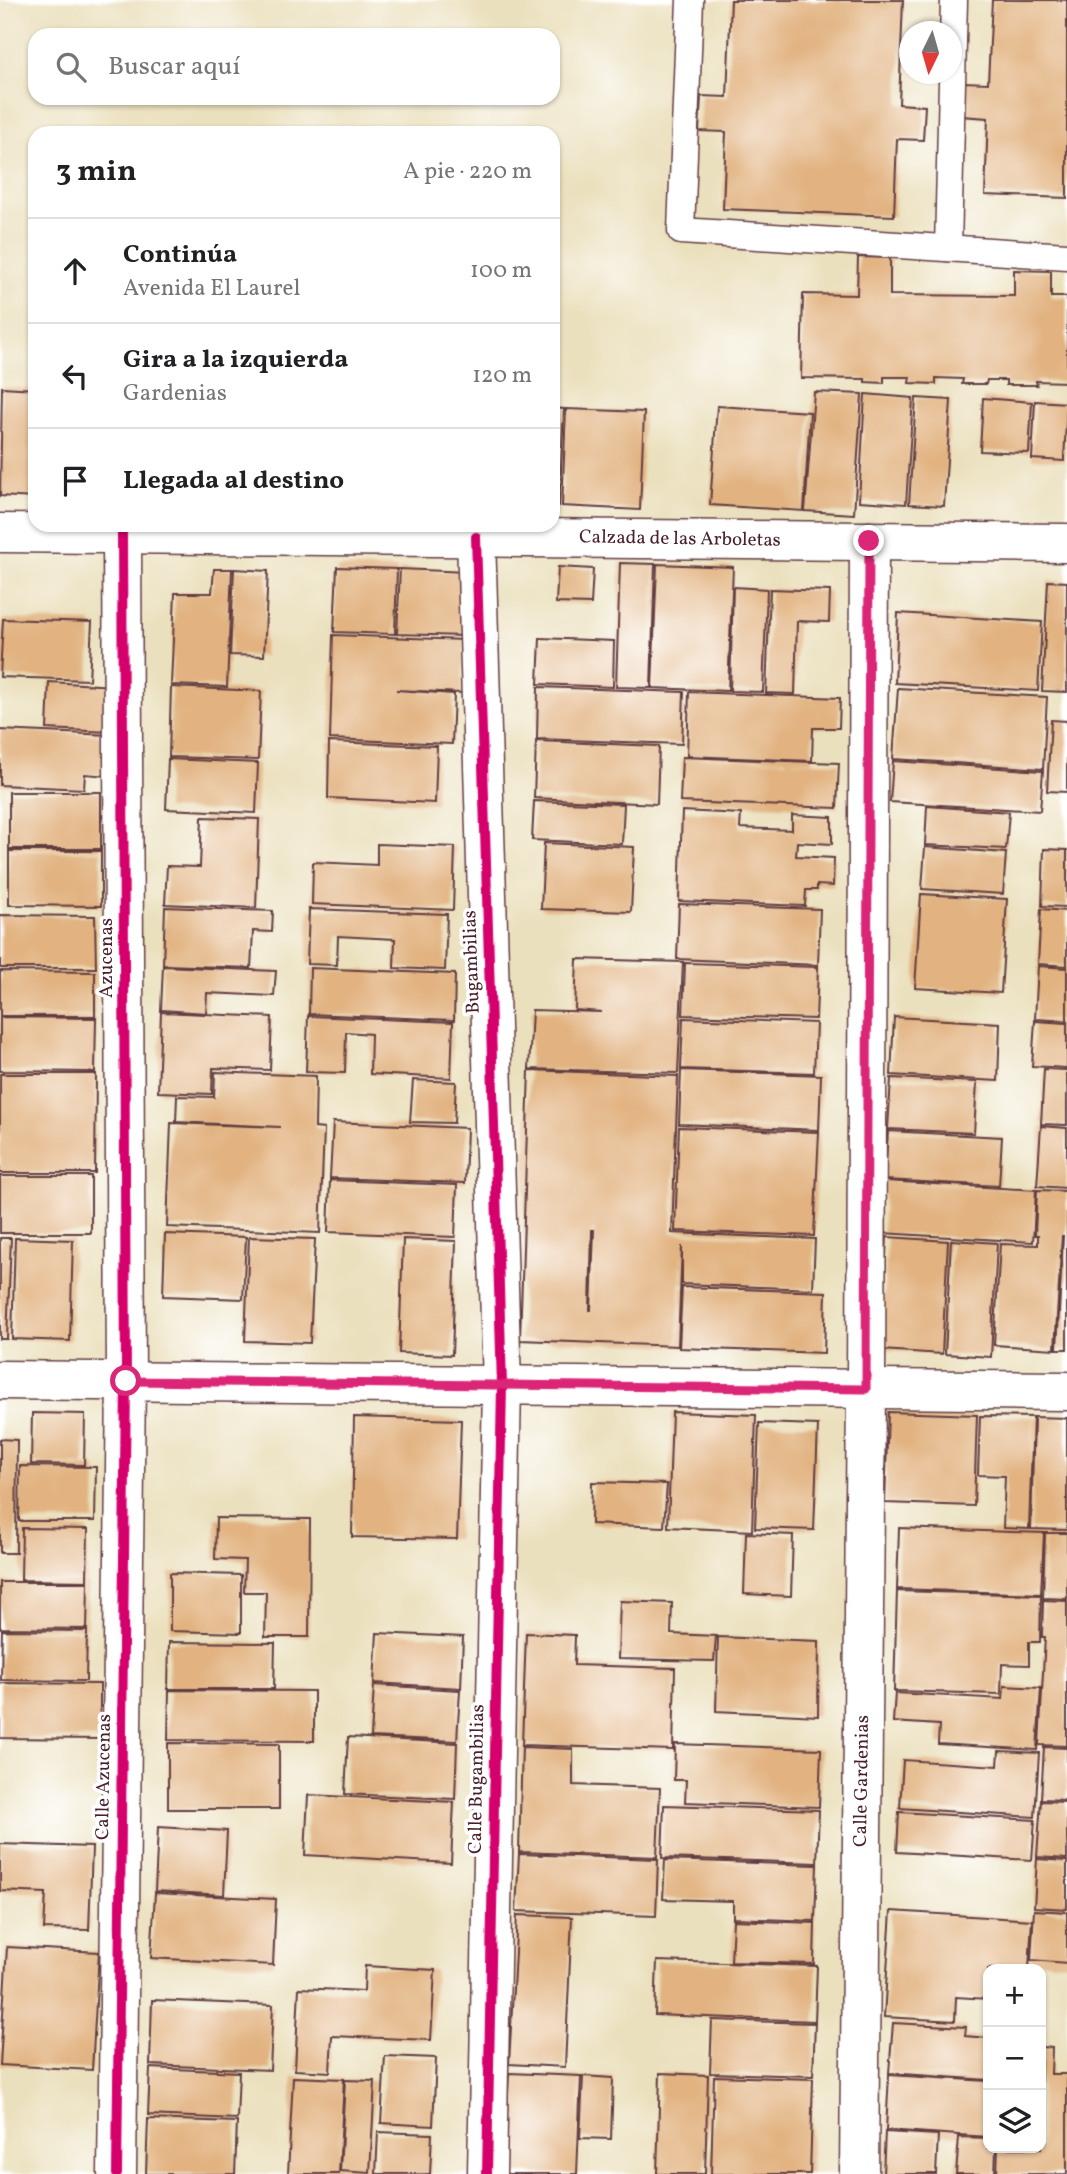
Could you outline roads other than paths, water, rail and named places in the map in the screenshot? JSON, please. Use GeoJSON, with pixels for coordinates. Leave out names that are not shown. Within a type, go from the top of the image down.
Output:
{"type":"FeatureCollection","features":[{"type":"Feature","properties":{"kind":"street","name":"Calzada de las Arboletas"},"geometry":{"type":"LineString","coordinates":[[0,533],[1067,543]]}},
{"type":"Feature","properties":{"kind":"street","name":"Azucenas"},"geometry":{"type":"LineString","coordinates":[[122,534],[126,1381]]}},
{"type":"Feature","properties":{"kind":"street","name":"Bugambilias"},"geometry":{"type":"LineString","coordinates":[[476,537],[502,1385]]}},
{"type":"Feature","properties":{"kind":"street","name":"Calle Gardenias"},"geometry":{"type":"LineString","coordinates":[[859,2174],[866,1389],[869,541]]}},
{"type":"Feature","properties":{"kind":"street"},"geometry":{"type":"LineString","coordinates":[[0,1380],[1067,1391]]}},
{"type":"Feature","properties":{"kind":"street","name":"Calle Azucenas"},"geometry":{"type":"LineString","coordinates":[[117,2174],[126,1381]]}},
{"type":"Feature","properties":{"kind":"street","name":"Calle Bugambilias"},"geometry":{"type":"LineString","coordinates":[[487,2174],[502,1385]]}},
{"type":"Feature","properties":{"kind":"lane"},"geometry":{"type":"LineString","coordinates":[[690,0],[681,231],[1067,256]]}},
{"type":"Feature","properties":{"kind":"lane"},"geometry":{"type":"LineString","coordinates":[[948,248],[954,0]]}}]}
